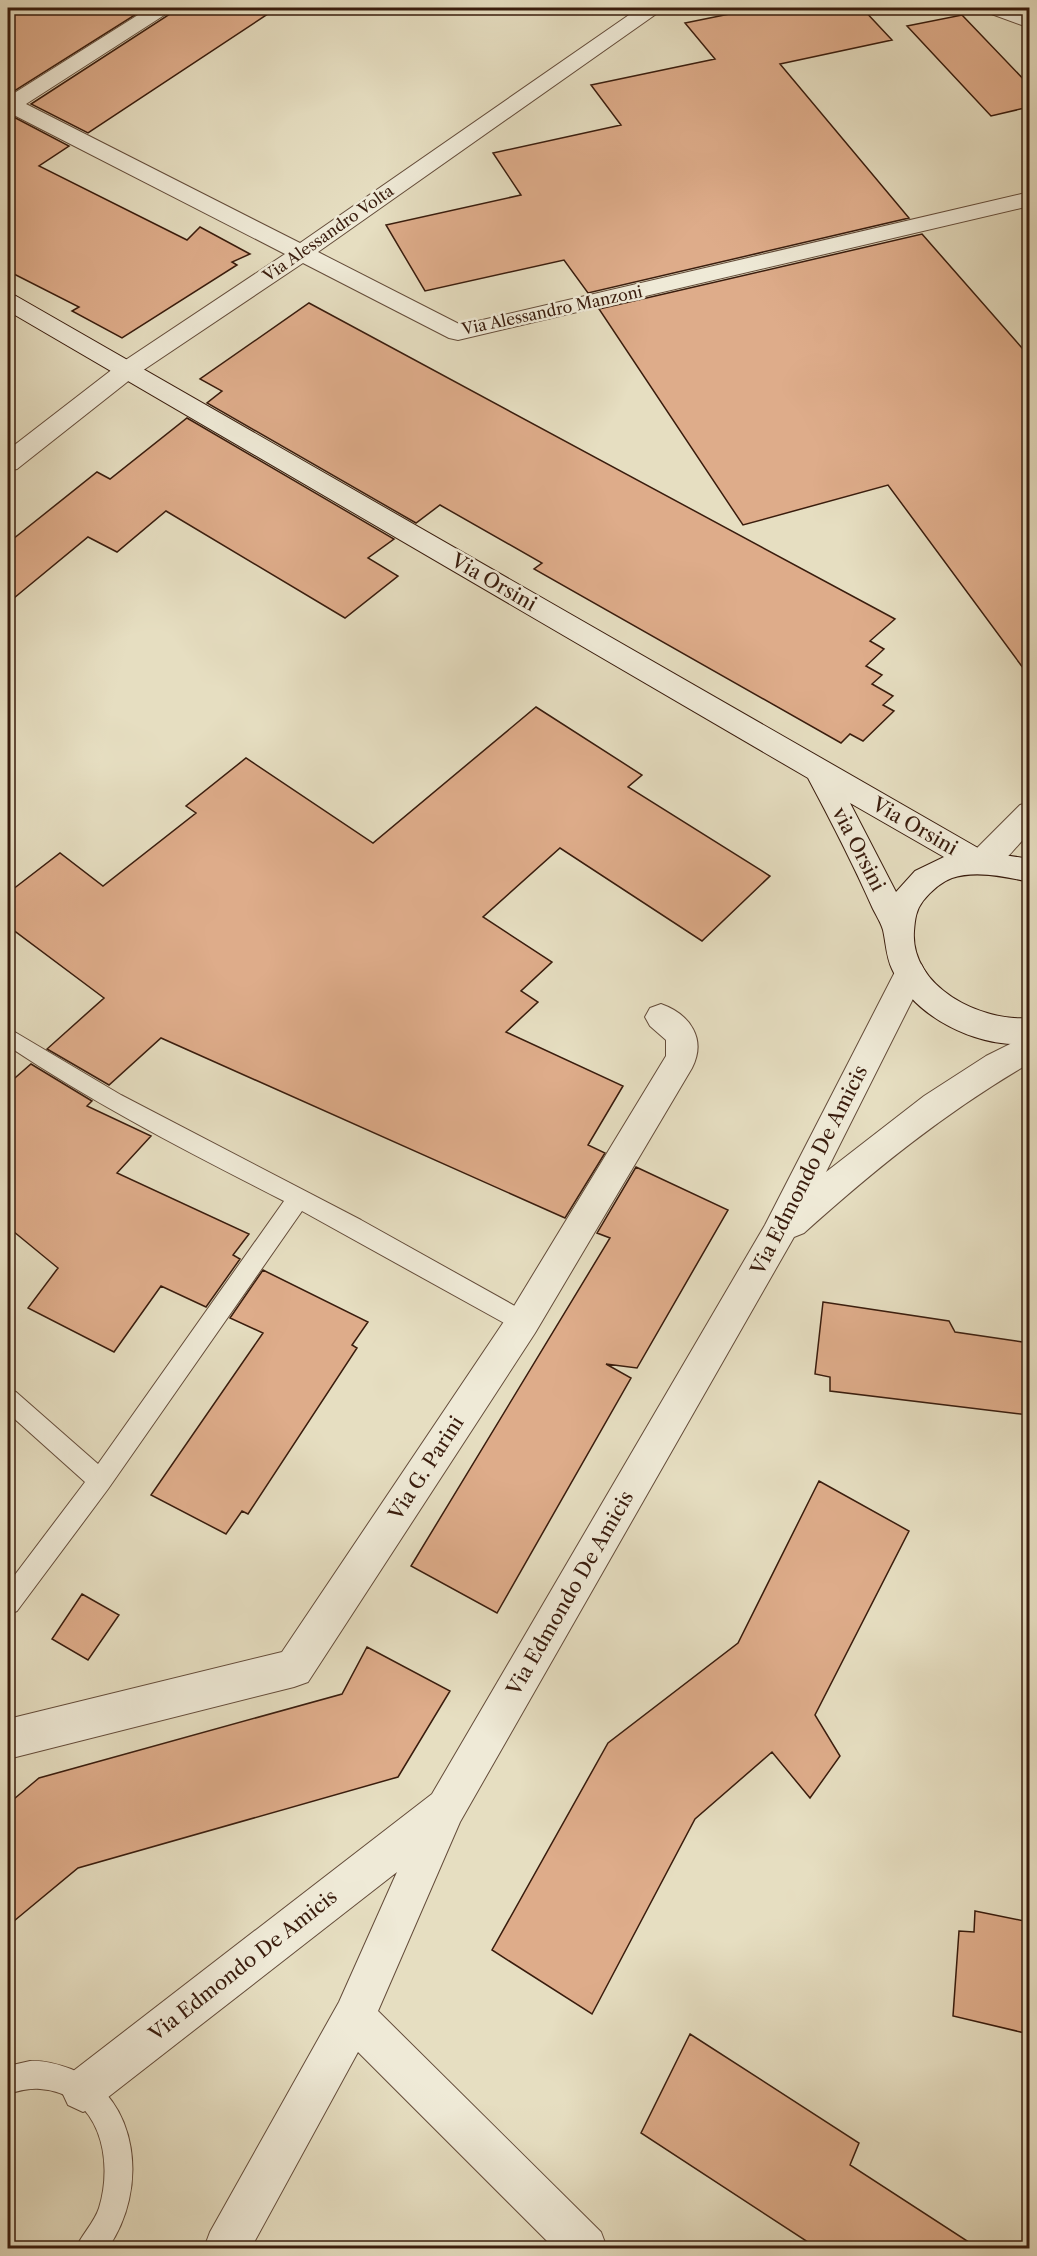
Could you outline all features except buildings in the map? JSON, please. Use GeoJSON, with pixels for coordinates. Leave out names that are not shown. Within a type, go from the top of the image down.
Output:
{"type":"FeatureCollection","features":[{"type":"Feature","properties":{"kind":"street"},"geometry":{"type":"LineString","coordinates":[[9,105],[162,8]]}},
{"type":"Feature","properties":{"kind":"street","name":"Via Alessandro Volta"},"geometry":{"type":"LineString","coordinates":[[8,463],[127,370],[303,252],[652,8]]}},
{"type":"Feature","properties":{"kind":"street"},"geometry":{"type":"LineString","coordinates":[[993,8],[1029,22]]}},
{"type":"Feature","properties":{"kind":"street","name":"Via Alessandro Manzoni"},"geometry":{"type":"LineString","coordinates":[[9,105],[303,252],[458,333],[1029,199]]}},
{"type":"Feature","properties":{"kind":"street","name":"Via Orsini"},"geometry":{"type":"LineString","coordinates":[[8,301],[980,864]]}},
{"type":"Feature","properties":{"kind":"street","name":"via Orsini"},"geometry":{"type":"LineString","coordinates":[[818,770],[863,854],[898,929]]}},
{"type":"Feature","properties":{"kind":"street"},"geometry":{"type":"LineString","coordinates":[[980,864],[1029,813]]}},
{"type":"Feature","properties":{"kind":"street"},"geometry":{"type":"LineString","coordinates":[[1029,871],[1007,865],[980,864],[955,867],[932,875],[914,890],[903,908],[898,929],[900,951],[910,973],[926,994],[948,1011],[964,1018],[998,1029],[1029,1031]]}},
{"type":"Feature","properties":{"kind":"street","name":"Via Edmondo De Amicis"},"geometry":{"type":"LineString","coordinates":[[83,2090],[446,1808],[777,1236],[910,973]]}},
{"type":"Feature","properties":{"kind":"street","name":"Via G. Parini"},"geometry":{"type":"LineString","coordinates":[[8,1739],[294,1668],[523,1322],[681,1059],[684,1051],[679,1032],[671,1022],[661,1017]]}},
{"type":"Feature","properties":{"kind":"street","name":"Via Edmondo De Amicis"},"geometry":{"type":"LineString","coordinates":[[777,1236],[846,1173],[919,1117],[993,1067],[1029,1047]]}},
{"type":"Feature","properties":{"kind":"street"},"geometry":{"type":"LineString","coordinates":[[226,2248],[354,2017],[446,1808]]}},
{"type":"Feature","properties":{"kind":"street"},"geometry":{"type":"LineString","coordinates":[[354,2017],[585,2248]]}},
{"type":"Feature","properties":{"kind":"lane"},"geometry":{"type":"LineString","coordinates":[[8,1036],[56,1069],[159,1127],[299,1198],[523,1322]]}},
{"type":"Feature","properties":{"kind":"lane"},"geometry":{"type":"LineString","coordinates":[[8,1603],[100,1481],[299,1198]]}},
{"type":"Feature","properties":{"kind":"lane"},"geometry":{"type":"LineString","coordinates":[[8,1398],[100,1481]]}},
{"type":"Feature","properties":{"kind":"lane"},"geometry":{"type":"LineString","coordinates":[[8,2080],[32,2075],[59,2078],[83,2090],[103,2108],[117,2138],[120,2173],[113,2210],[90,2248]]}}]}
